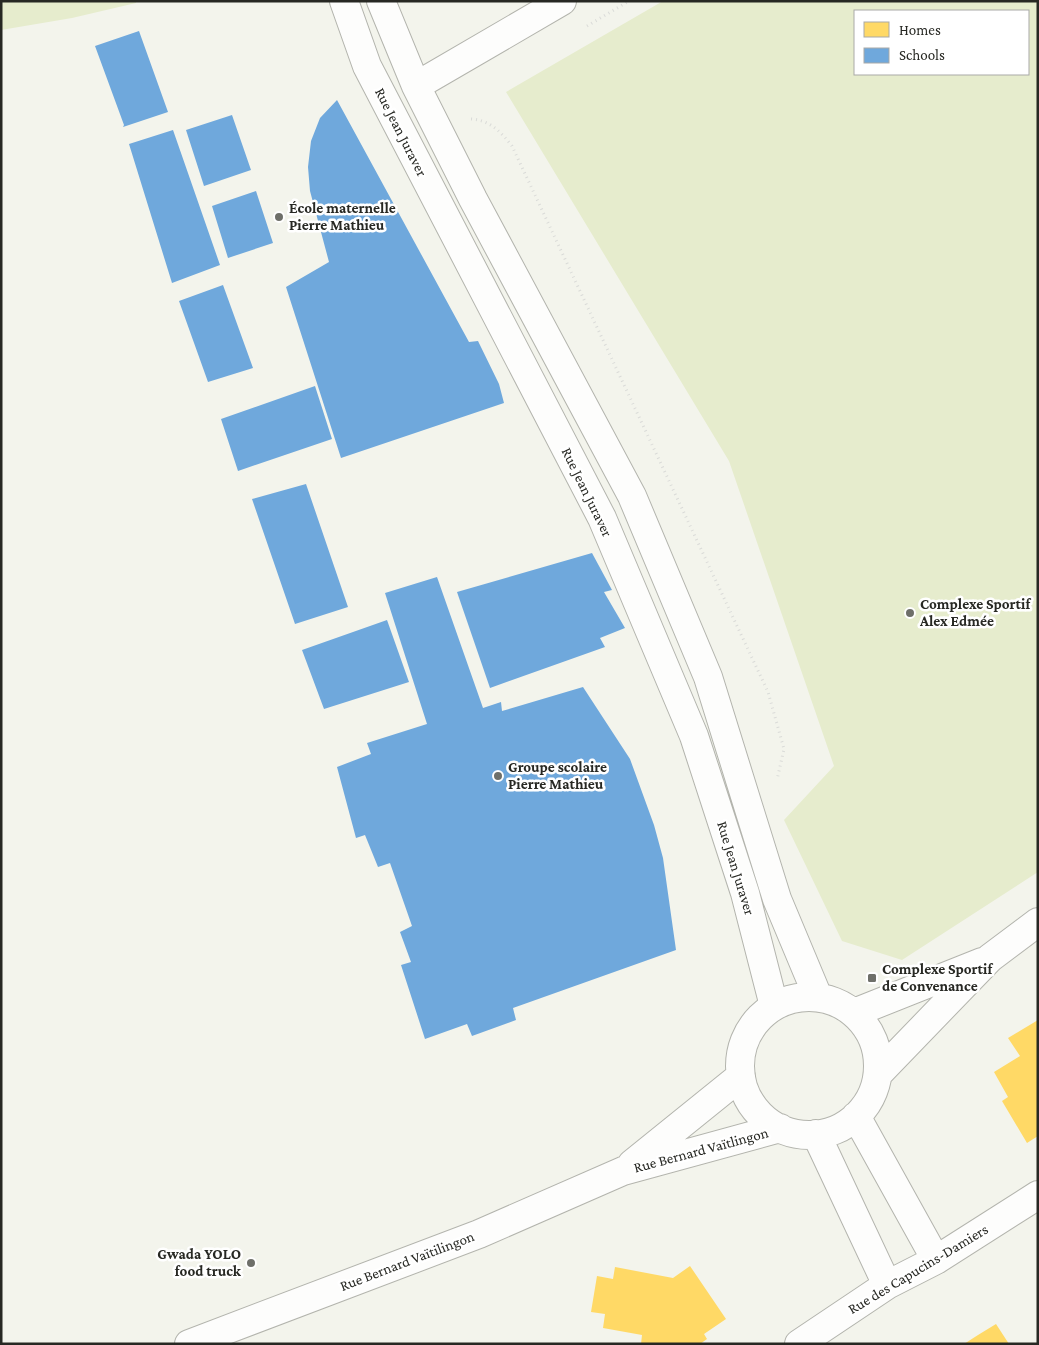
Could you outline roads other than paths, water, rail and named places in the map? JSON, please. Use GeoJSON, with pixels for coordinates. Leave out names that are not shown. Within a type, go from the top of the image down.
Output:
{"type":"FeatureCollection","features":[{"type":"Feature","properties":{"kind":"street","name":"Rue Jean Juraver"},"geometry":{"type":"LineString","coordinates":[[344,1],[367,66],[602,518],[694,736],[745,892],[774,1006]]}},
{"type":"Feature","properties":{"kind":"street","name":"Rue Jean Juraver"},"geometry":{"type":"LineString","coordinates":[[381,1],[416,86],[473,199],[632,496],[708,677],[777,899],[818,997]]}},
{"type":"Feature","properties":{"kind":"street"},"geometry":{"type":"LineString","coordinates":[[416,86],[562,1]]}},
{"type":"Feature","properties":{"kind":"street"},"geometry":{"type":"LineString","coordinates":[[878,1074],[990,958],[1038,922]]}},
{"type":"Feature","properties":{"kind":"street"},"geometry":{"type":"LineString","coordinates":[[854,1013],[990,958]]}},
{"type":"Feature","properties":{"kind":"street"},"geometry":{"type":"LineString","coordinates":[[818,997],[831,1000],[854,1013],[866,1025],[874,1040],[878,1057],[878,1074],[867,1104],[856,1116],[838,1128],[816,1134],[798,1134],[780,1128],[766,1119],[754,1106],[746,1092],[741,1076],[741,1055],[747,1036],[758,1019],[774,1006],[796,998],[818,997]]}},
{"type":"Feature","properties":{"kind":"street","name":"Rue Bernard Vaïtlingon"},"geometry":{"type":"LineString","coordinates":[[623,1171],[741,1076]]}},
{"type":"Feature","properties":{"kind":"street"},"geometry":{"type":"LineString","coordinates":[[856,1116],[936,1260]]}},
{"type":"Feature","properties":{"kind":"street","name":"Rue Bernard Vaïtlingon"},"geometry":{"type":"LineString","coordinates":[[623,1171],[780,1128]]}},
{"type":"Feature","properties":{"kind":"street"},"geometry":{"type":"LineString","coordinates":[[816,1134],[887,1285]]}},
{"type":"Feature","properties":{"kind":"street","name":"Rue Bernard Vaïtilingon"},"geometry":{"type":"LineString","coordinates":[[189,1344],[480,1234],[623,1171]]}},
{"type":"Feature","properties":{"kind":"street","name":"Rue des Capucins-Damiers"},"geometry":{"type":"LineString","coordinates":[[799,1344],[887,1285],[936,1260],[1038,1195]]}},
{"type":"Feature","properties":{"kind":"place","name":"École maternelle Pierre Mathieu"},"geometry":{"type":"Point","coordinates":[279,217]}},
{"type":"Feature","properties":{"kind":"place","name":"Complexe Sportif Alex Edmée"},"geometry":{"type":"Point","coordinates":[910,613]}},
{"type":"Feature","properties":{"kind":"place","name":"Groupe scolaire Pierre Mathieu"},"geometry":{"type":"Point","coordinates":[498,776]}},
{"type":"Feature","properties":{"kind":"place","name":"Complexe Sportif de Convenance"},"geometry":{"type":"Point","coordinates":[872,978]}},
{"type":"Feature","properties":{"kind":"place","name":"Gwada YOLO food truck"},"geometry":{"type":"Point","coordinates":[251,1263]}}]}
